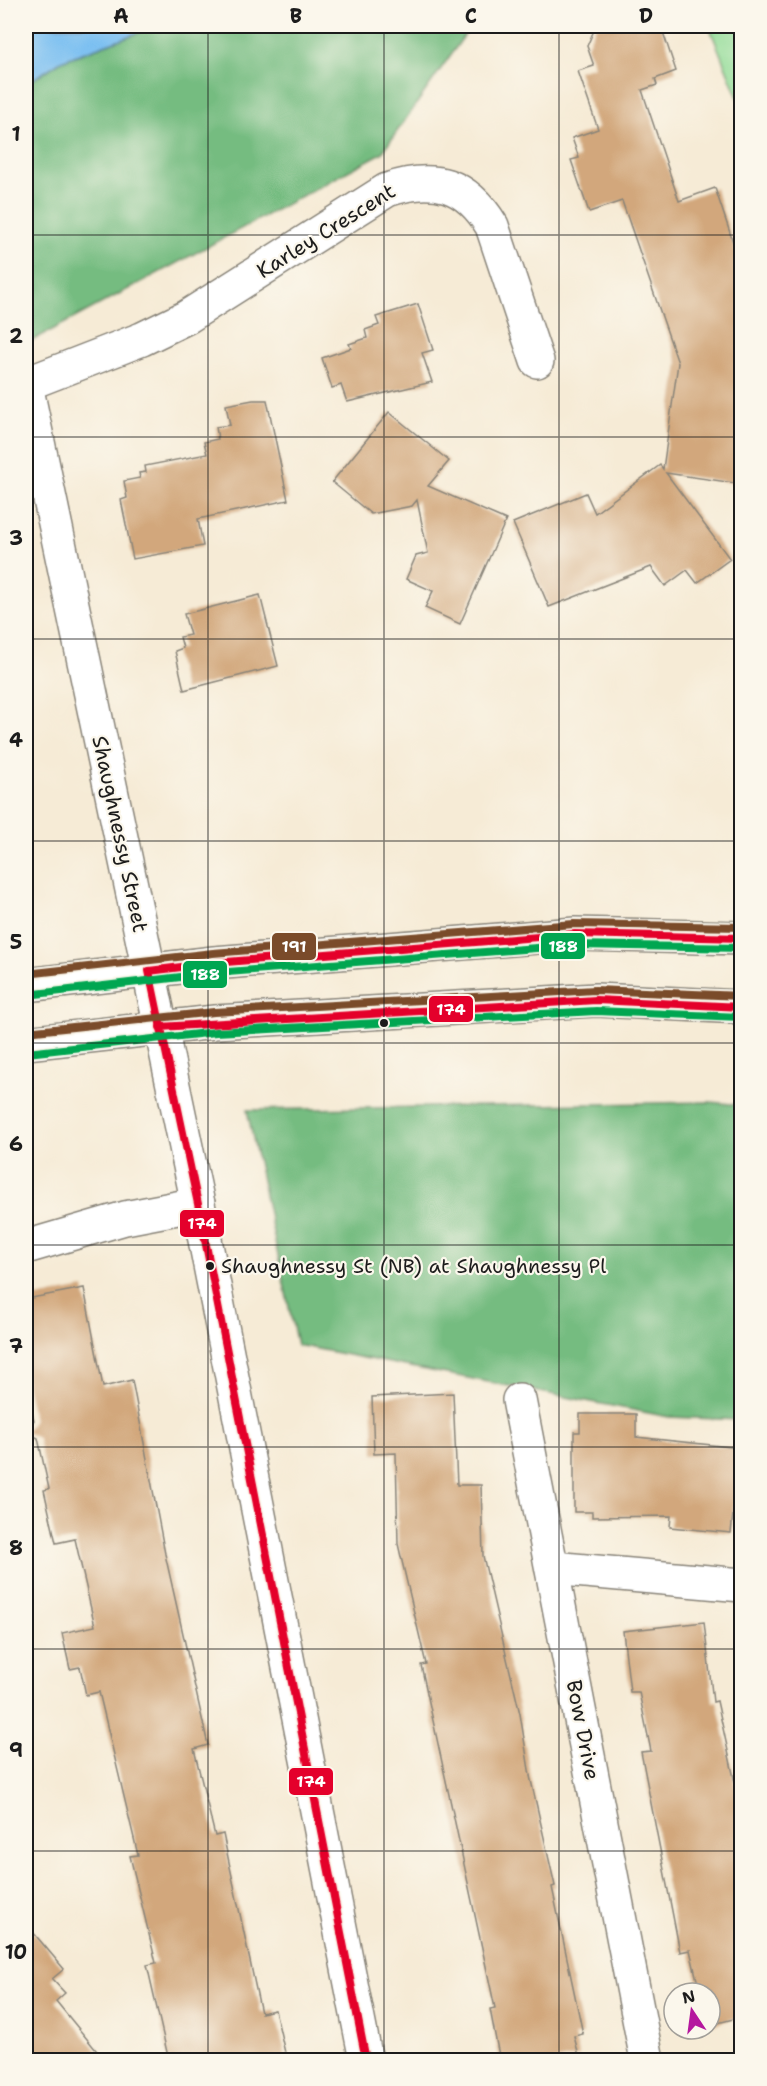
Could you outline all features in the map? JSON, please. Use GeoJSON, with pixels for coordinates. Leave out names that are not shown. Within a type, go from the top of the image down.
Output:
{"type":"FeatureCollection","features":[{"type":"Feature","properties":{"kind":"street","name":"Karley Crescent"},"geometry":{"type":"LineString","coordinates":[[26,385],[142,339],[187,317],[387,190],[417,183],[446,184],[470,197],[482,210],[492,226],[537,361]]}},
{"type":"Feature","properties":{"kind":"street","name":"Shaughnessy Street"},"geometry":{"type":"LineString","coordinates":[[26,385],[198,1204],[366,2061]]}},
{"type":"Feature","properties":{"kind":"street"},"geometry":{"type":"LineString","coordinates":[[26,985],[214,963],[575,934],[741,938]]}},
{"type":"Feature","properties":{"kind":"street"},"geometry":{"type":"LineString","coordinates":[[26,1043],[160,1027],[596,1000],[741,1006]]}},
{"type":"Feature","properties":{"kind":"street"},"geometry":{"type":"LineString","coordinates":[[26,1247],[125,1218],[198,1204]]}},
{"type":"Feature","properties":{"kind":"street","name":"Bow Drive"},"geometry":{"type":"LineString","coordinates":[[519,1400],[647,2061]]}},
{"type":"Feature","properties":{"kind":"street"},"geometry":{"type":"LineString","coordinates":[[552,1568],[741,1585]]}},
{"type":"Feature","properties":{"kind":"green space"},"geometry":{"type":"Polygon","coordinates":[[[156,26],[471,26],[382,153],[26,344],[26,84],[61,61],[156,26]]]}},
{"type":"Feature","properties":{"kind":"green space"},"geometry":{"type":"Polygon","coordinates":[[[709,26],[741,26],[741,105],[709,26]]]}},
{"type":"Feature","properties":{"kind":"green space"},"geometry":{"type":"Polygon","coordinates":[[[710,1102],[741,1105],[741,1420],[669,1417],[297,1345],[247,1110],[710,1102]]]}},
{"type":"Feature","properties":{"kind":"water"},"geometry":{"type":"Polygon","coordinates":[[[26,26],[156,26],[61,61],[26,84],[26,26]]]}},
{"type":"Feature","properties":{"kind":"building"},"geometry":{"type":"Polygon","coordinates":[[[596,26],[661,26],[676,71],[655,79],[657,85],[642,90],[679,201],[715,188],[741,266],[741,484],[666,473],[730,559],[697,583],[687,570],[665,586],[651,567],[549,607],[513,523],[586,493],[595,513],[660,465],[663,469],[678,363],[622,201],[589,212],[571,160],[579,158],[572,138],[598,129],[578,71],[594,66],[587,46],[596,26]]]}},
{"type":"Feature","properties":{"kind":"building"},"geometry":{"type":"Polygon","coordinates":[[[418,304],[433,350],[422,353],[432,382],[347,402],[341,385],[332,388],[322,358],[351,348],[349,344],[367,338],[365,330],[379,325],[376,317],[418,304]]]}},
{"type":"Feature","properties":{"kind":"building"},"geometry":{"type":"Polygon","coordinates":[[[267,400],[288,500],[198,519],[203,546],[133,559],[121,500],[127,498],[124,481],[140,478],[139,473],[146,472],[145,466],[207,454],[204,442],[218,439],[216,427],[230,425],[226,405],[267,400]]]}},
{"type":"Feature","properties":{"kind":"building"},"geometry":{"type":"Polygon","coordinates":[[[389,412],[449,461],[428,486],[506,520],[460,624],[425,608],[433,591],[406,579],[416,556],[428,553],[417,500],[412,506],[371,514],[332,482],[389,412]]]}},
{"type":"Feature","properties":{"kind":"building"},"geometry":{"type":"Polygon","coordinates":[[[260,595],[278,666],[184,690],[175,651],[183,648],[180,637],[190,635],[184,614],[260,595]]]}},
{"type":"Feature","properties":{"kind":"building"},"geometry":{"type":"Polygon","coordinates":[[[84,1288],[103,1387],[132,1380],[165,1554],[208,1745],[194,1749],[215,1836],[223,1834],[261,2013],[275,2010],[287,2061],[169,2061],[147,1965],[156,1963],[130,1856],[138,1855],[99,1692],[86,1695],[80,1667],[70,1669],[62,1633],[95,1626],[75,1539],[56,1543],[44,1490],[49,1489],[38,1438],[26,1432],[34,1420],[26,1385],[26,1299],[84,1288]]]}},
{"type":"Feature","properties":{"kind":"building"},"geometry":{"type":"Polygon","coordinates":[[[453,1393],[457,1485],[481,1485],[483,1556],[520,1714],[530,1776],[555,1886],[552,1887],[583,2034],[574,2036],[579,2056],[556,2061],[500,2061],[490,2009],[495,2008],[421,1665],[426,1664],[398,1544],[396,1453],[374,1454],[372,1397],[453,1393]]]}},
{"type":"Feature","properties":{"kind":"building"},"geometry":{"type":"Polygon","coordinates":[[[580,1414],[636,1414],[636,1437],[740,1448],[731,1533],[670,1527],[671,1516],[592,1517],[592,1512],[574,1512],[574,1432],[580,1432],[580,1414]]]}},
{"type":"Feature","properties":{"kind":"building"},"geometry":{"type":"Polygon","coordinates":[[[704,1622],[713,1702],[717,1701],[741,1810],[741,2017],[722,2022],[722,1981],[697,1981],[690,1950],[680,1952],[641,1752],[651,1751],[639,1692],[630,1692],[623,1631],[704,1622]]]}},
{"type":"Feature","properties":{"kind":"building"},"geometry":{"type":"Polygon","coordinates":[[[26,1924],[64,1969],[52,1979],[65,1993],[56,2001],[105,2061],[26,2061],[26,1924]]]}},
{"type":"Feature","properties":{"kind":"transit line","name":"191"},"geometry":{"type":"LineString","coordinates":[[26,974],[213,953],[574,924],[742,927]]}},
{"type":"Feature","properties":{"kind":"transit line","name":"174"},"geometry":{"type":"LineString","coordinates":[[366,2060],[198,1204],[149,971],[214,963],[575,934],[742,938]]}},
{"type":"Feature","properties":{"kind":"transit line","name":"188"},"geometry":{"type":"LineString","coordinates":[[27,995],[215,973],[575,945],[742,948]]}},
{"type":"Feature","properties":{"kind":"transit line","name":"191"},"geometry":{"type":"LineString","coordinates":[[26,1032],[214,1012],[595,990],[742,996]]}},
{"type":"Feature","properties":{"kind":"transit line","name":"174"},"geometry":{"type":"LineString","coordinates":[[160,1027],[596,1000],[742,1007]]}},
{"type":"Feature","properties":{"kind":"transit line","name":"188"},"geometry":{"type":"LineString","coordinates":[[27,1053],[216,1032],[596,1011],[741,1017]]}},
{"type":"Feature","properties":{"kind":"place","name":"Shaughnessy St (NB) at Shaughnessy Pl"},"geometry":{"type":"Point","coordinates":[210,1266]}}]}
